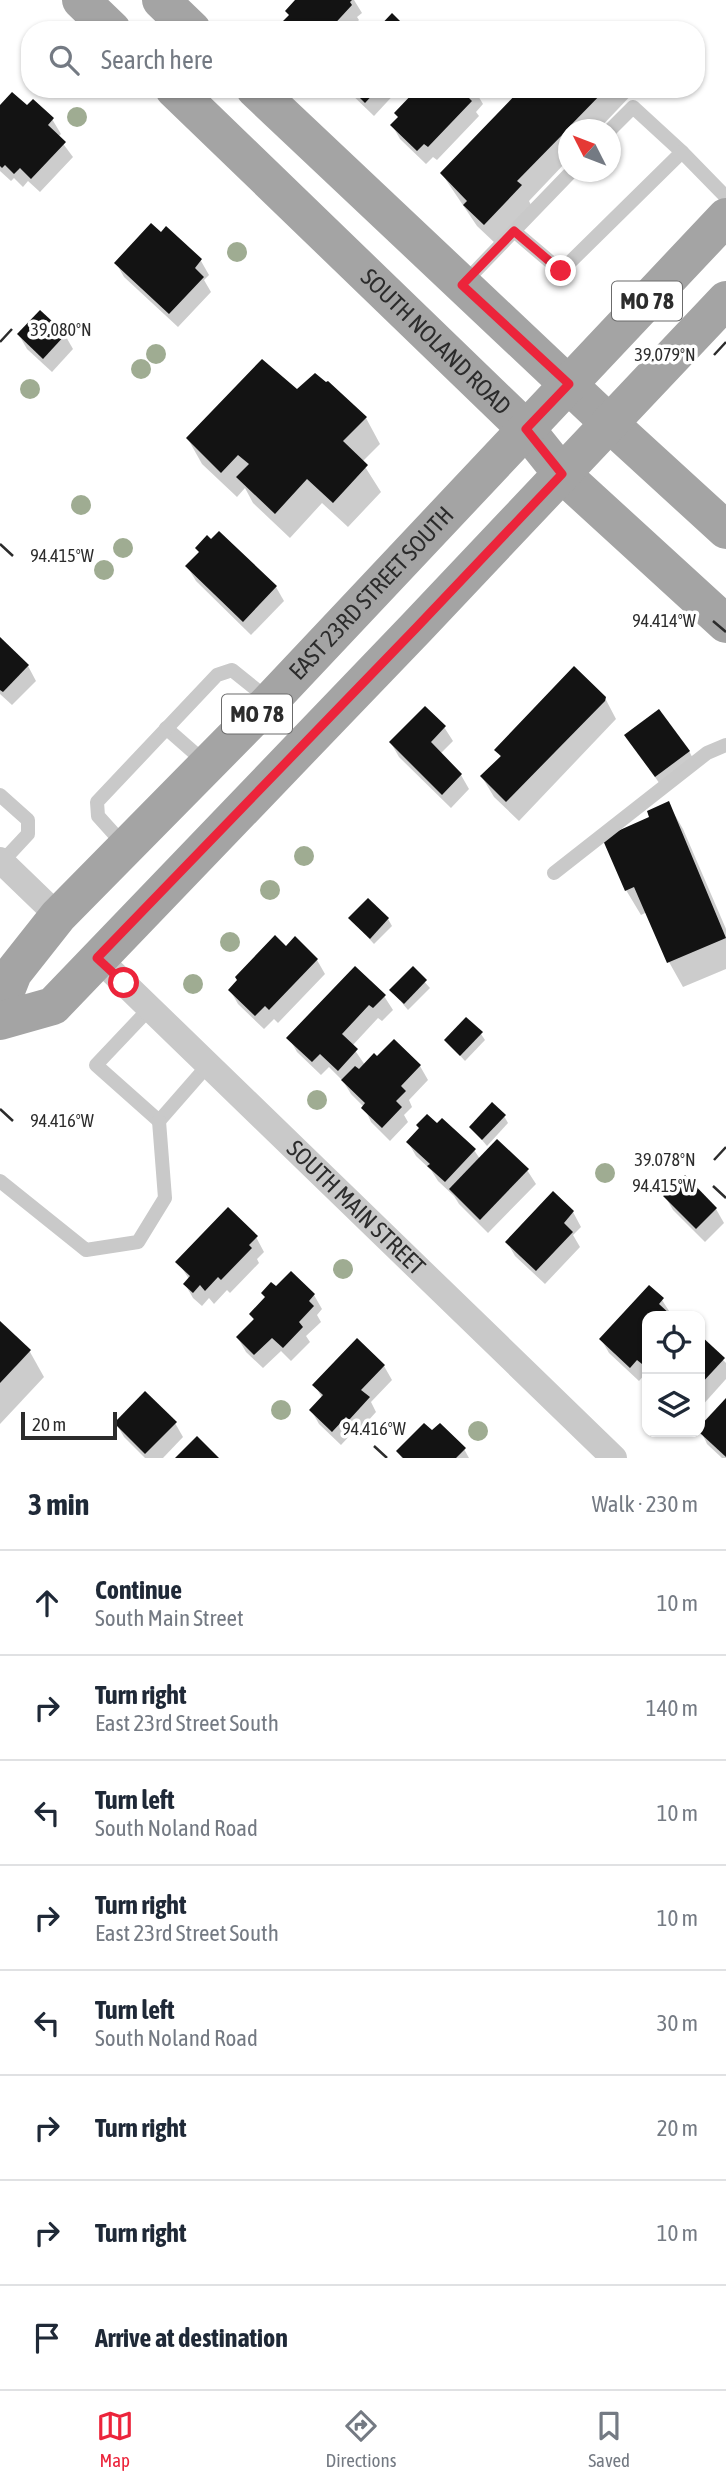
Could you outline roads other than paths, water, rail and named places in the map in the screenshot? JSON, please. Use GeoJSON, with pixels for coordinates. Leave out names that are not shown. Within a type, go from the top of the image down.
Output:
{"type":"FeatureCollection","features":[{"type":"Feature","properties":{"kind":"main road"},"geometry":{"type":"LineString","coordinates":[[81,0],[103,21]]}},
{"type":"Feature","properties":{"kind":"main road"},"geometry":{"type":"LineString","coordinates":[[161,0],[183,21]]}},
{"type":"Feature","properties":{"kind":"main road","name":"SOUTH NOLAND ROAD"},"geometry":{"type":"LineString","coordinates":[[183,98],[526,429],[562,474],[726,624]]}},
{"type":"Feature","properties":{"kind":"main road"},"geometry":{"type":"LineString","coordinates":[[265,98],[726,530]]}},
{"type":"Feature","properties":{"kind":"main road","name":"EAST 23RD STREET SOUTH"},"geometry":{"type":"LineString","coordinates":[[0,1006],[13,973],[58,916],[270,701],[726,217]]}},
{"type":"Feature","properties":{"kind":"main road","name":"MO 78"},"geometry":{"type":"LineString","coordinates":[[0,1021],[53,1006],[726,300]]}},
{"type":"Feature","properties":{"kind":"street"},"geometry":{"type":"LineString","coordinates":[[1,861],[58,916]]}},
{"type":"Feature","properties":{"kind":"street","name":"SOUTH MAIN STREET"},"geometry":{"type":"LineString","coordinates":[[97,958],[614,1458]]}},
{"type":"Feature","properties":{"kind":"lane"},"geometry":{"type":"LineString","coordinates":[[621,120],[633,107],[726,197]]}},
{"type":"Feature","properties":{"kind":"lane"},"geometry":{"type":"LineString","coordinates":[[514,231],[561,271],[682,152]]}},
{"type":"Feature","properties":{"kind":"lane"},"geometry":{"type":"LineString","coordinates":[[462,285],[561,182]]}},
{"type":"Feature","properties":{"kind":"lane"},"geometry":{"type":"LineString","coordinates":[[126,847],[98,816],[97,802],[217,675],[232,670],[270,701]]}},
{"type":"Feature","properties":{"kind":"lane"},"geometry":{"type":"LineString","coordinates":[[166,728],[207,764]]}},
{"type":"Feature","properties":{"kind":"lane"},"geometry":{"type":"LineString","coordinates":[[554,873],[707,753],[726,745]]}},
{"type":"Feature","properties":{"kind":"lane"},"geometry":{"type":"LineString","coordinates":[[0,795],[28,820],[28,834],[1,861]]}},
{"type":"Feature","properties":{"kind":"lane"},"geometry":{"type":"LineString","coordinates":[[0,1181],[86,1250],[138,1242],[165,1198],[159,1121],[96,1065],[150,1008]]}},
{"type":"Feature","properties":{"kind":"lane"},"geometry":{"type":"LineString","coordinates":[[159,1121],[208,1065]]}}]}
